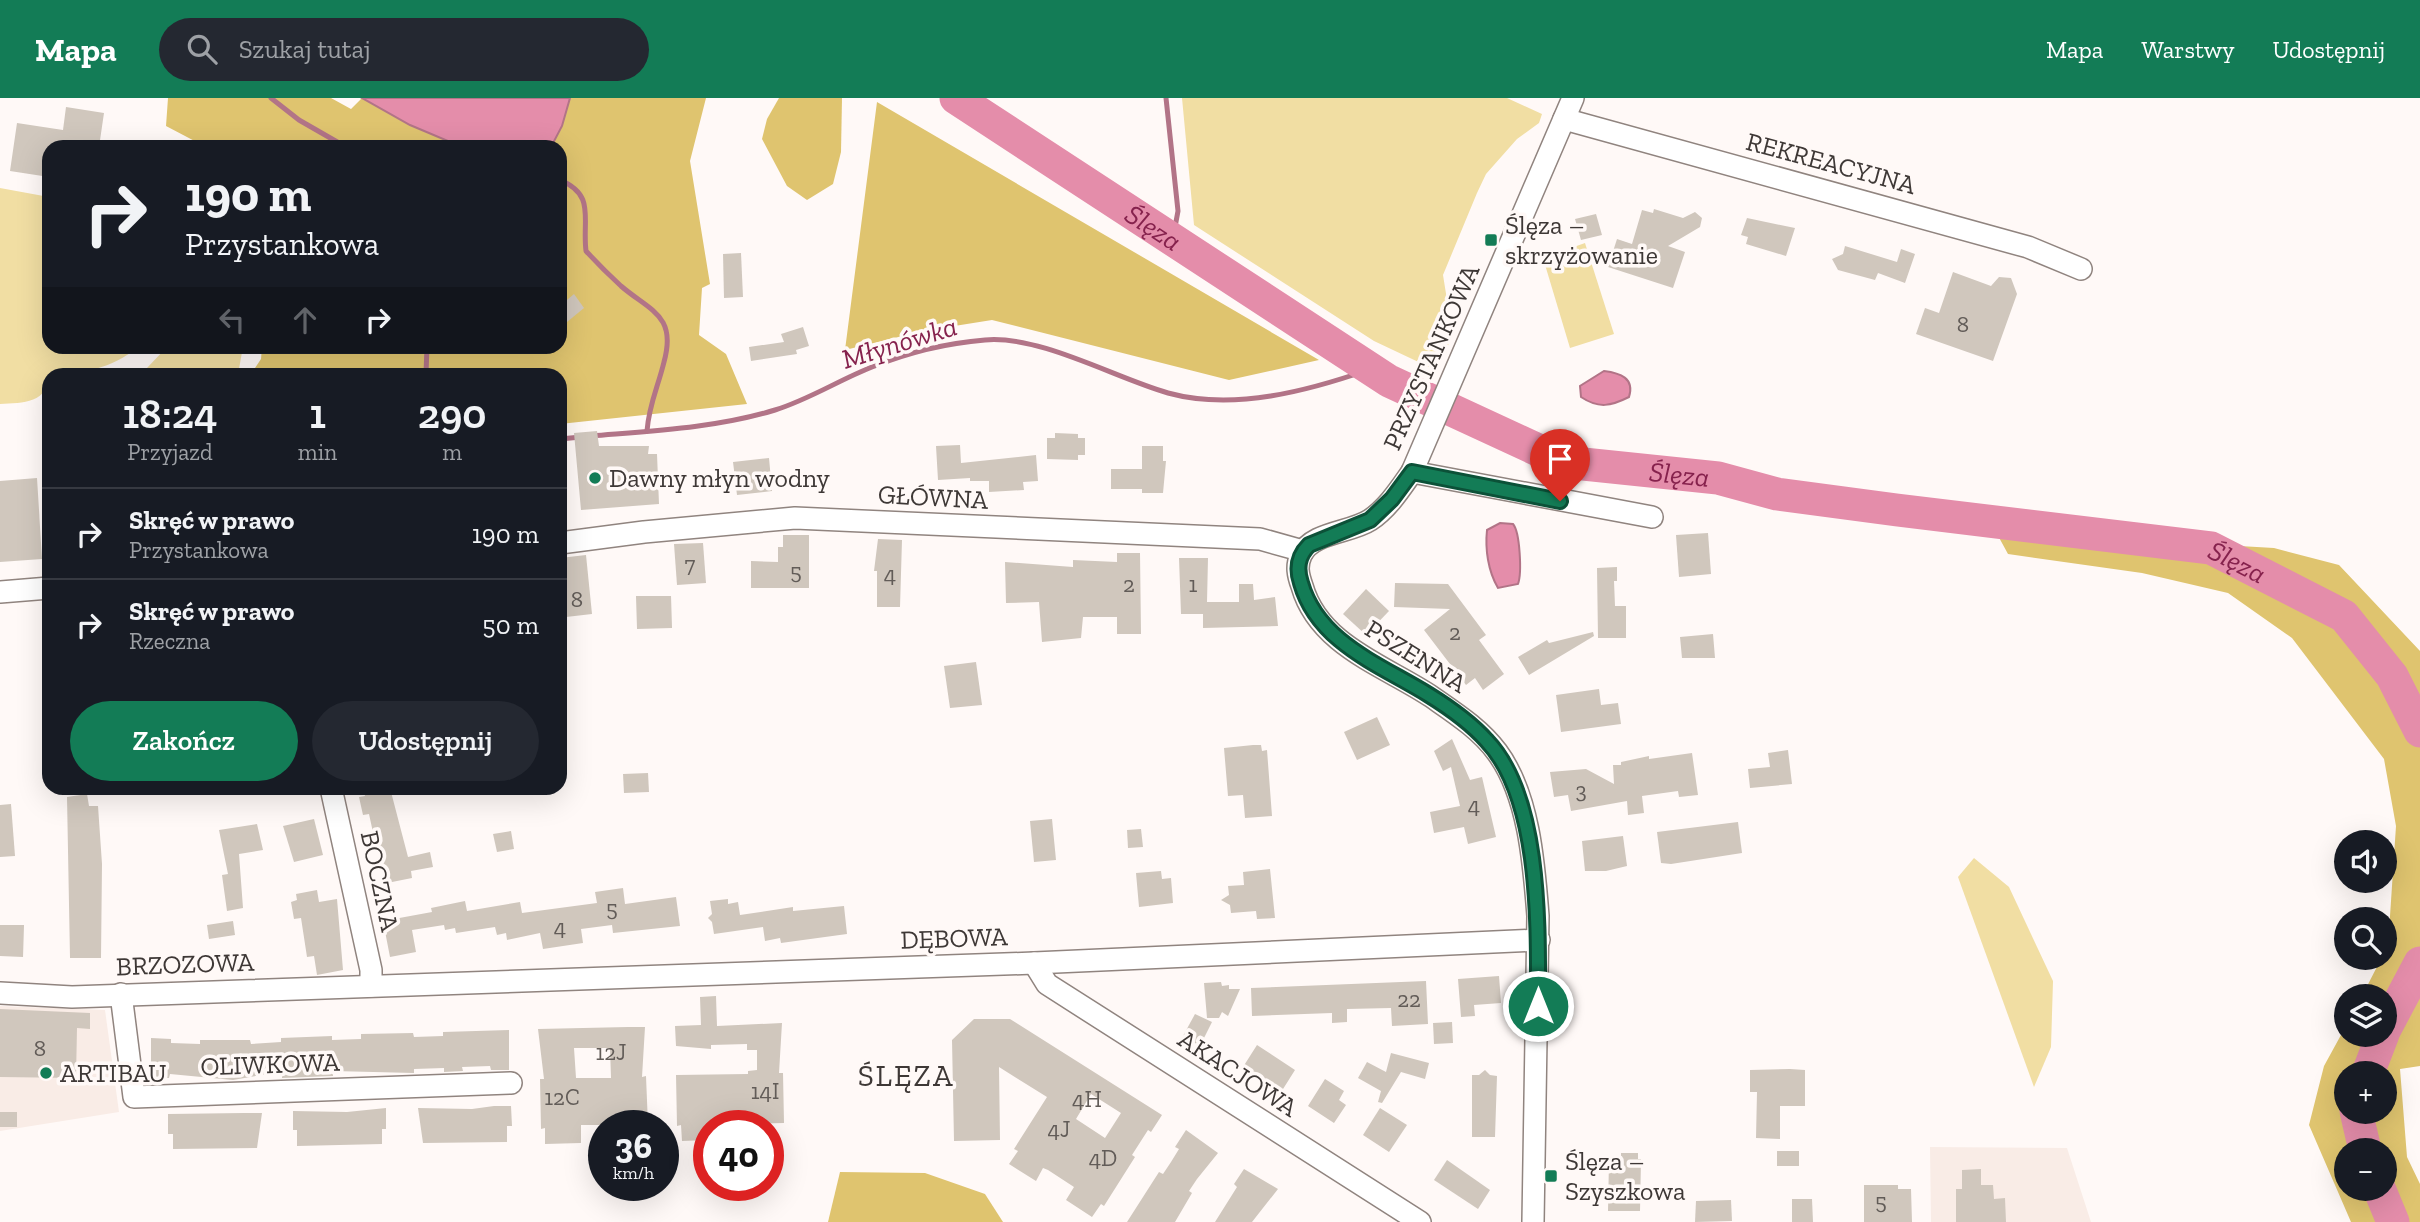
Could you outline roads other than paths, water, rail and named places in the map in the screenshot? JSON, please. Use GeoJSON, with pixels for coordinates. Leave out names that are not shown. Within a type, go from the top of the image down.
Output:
{"type":"FeatureCollection","features":[{"type":"Feature","properties":{"kind":"street","name":"PRZYSTANKOWA"},"geometry":{"type":"LineString","coordinates":[[1303,551],[1316,540],[1370,520],[1392,499],[1412,472],[1573,98]]}},
{"type":"Feature","properties":{"kind":"street","name":"REKREACYJNA"},"geometry":{"type":"LineString","coordinates":[[1564,119],[2028,247],[2081,269]]}},
{"type":"Feature","properties":{"kind":"street"},"geometry":{"type":"LineString","coordinates":[[1412,472],[1652,517]]}},
{"type":"Feature","properties":{"kind":"street","name":"GŁÓWNA"},"geometry":{"type":"LineString","coordinates":[[567,542],[644,531],[795,518],[1260,539],[1303,551]]}},
{"type":"Feature","properties":{"kind":"street","name":"PSZENNA"},"geometry":{"type":"LineString","coordinates":[[1303,551],[1298,571],[1303,593],[1317,617],[1337,638],[1461,717],[1488,742],[1503,761],[1522,811],[1536,894],[1539,940],[1533,1222]]}},
{"type":"Feature","properties":{"kind":"street"},"geometry":{"type":"LineString","coordinates":[[0,592],[42,589]]}},
{"type":"Feature","properties":{"kind":"street","name":"BOCZNA"},"geometry":{"type":"LineString","coordinates":[[333,795],[371,970],[371,986]]}},
{"type":"Feature","properties":{"kind":"street","name":"DĘBOWA"},"geometry":{"type":"LineString","coordinates":[[371,986],[1034,963],[1539,940]]}},
{"type":"Feature","properties":{"kind":"street","name":"AKACJOWA"},"geometry":{"type":"LineString","coordinates":[[1034,963],[1047,985],[1420,1222]]}},
{"type":"Feature","properties":{"kind":"street","name":"BRZOZOWA"},"geometry":{"type":"LineString","coordinates":[[0,993],[72,997],[371,986]]}},
{"type":"Feature","properties":{"kind":"street","name":"OLIWKOWA"},"geometry":{"type":"LineString","coordinates":[[121,995],[134,1097],[511,1083]]}},
{"type":"Feature","properties":{"kind":"waterway","name":"Młynówka"},"geometry":{"type":"LineString","coordinates":[[271,98],[299,120],[334,140]]}},
{"type":"Feature","properties":{"kind":"waterway","name":"Ślęza"},"geometry":{"type":"LineString","coordinates":[[956,98],[1389,381],[1564,462],[1718,478],[1777,494],[2211,548],[2344,616],[2392,676],[2420,731]]}},
{"type":"Feature","properties":{"kind":"waterway"},"geometry":{"type":"LineString","coordinates":[[1166,98],[1178,211],[1173,238]]}},
{"type":"Feature","properties":{"kind":"waterway"},"geometry":{"type":"LineString","coordinates":[[567,184],[583,200],[586,251],[664,324],[667,346],[647,431]]}},
{"type":"Feature","properties":{"kind":"waterway","name":"Młynówka"},"geometry":{"type":"LineString","coordinates":[[591,436],[684,428],[753,416],[787,406],[899,357],[971,341],[1006,340],[1029,344],[1168,393],[1219,400],[1296,391],[1371,369]]}},
{"type":"Feature","properties":{"kind":"waterway","name":"Młynówka"},"geometry":{"type":"LineString","coordinates":[[426,368],[427,354]]}},
{"type":"Feature","properties":{"kind":"waterway","name":"Młynówka"},"geometry":{"type":"LineString","coordinates":[[567,438],[581,437]]}},
{"type":"Feature","properties":{"kind":"waterway","name":"Ślęza"},"geometry":{"type":"LineString","coordinates":[[2397,1006],[2420,963]]}},
{"type":"Feature","properties":{"kind":"waterway","name":"Ślęza"},"geometry":{"type":"LineString","coordinates":[[2373,1061],[2378,1047]]}},
{"type":"Feature","properties":{"kind":"waterway","name":"Ślęza"},"geometry":{"type":"LineString","coordinates":[[2359,1124],[2362,1138]]}},
{"type":"Feature","properties":{"kind":"waterway","name":"Ślęza"},"geometry":{"type":"LineString","coordinates":[[2384,1201],[2393,1222]]}},
{"type":"Feature","properties":{"kind":"place","name":"Ślęza – skrzyżowanie"},"geometry":{"type":"Point","coordinates":[1491,240]}},
{"type":"Feature","properties":{"kind":"place","name":"Dawny młyn wodny"},"geometry":{"type":"Point","coordinates":[595,478]}},
{"type":"Feature","properties":{"kind":"place","name":"ARTIBAU"},"geometry":{"type":"Point","coordinates":[46,1073]}},
{"type":"Feature","properties":{"kind":"place","name":"Ślęza – Szyszkowa"},"geometry":{"type":"Point","coordinates":[1551,1176]}},
{"type":"Feature","properties":{"kind":"district","name":"ŚLĘZA"},"geometry":{"type":"Point","coordinates":[906,1076]}}]}
